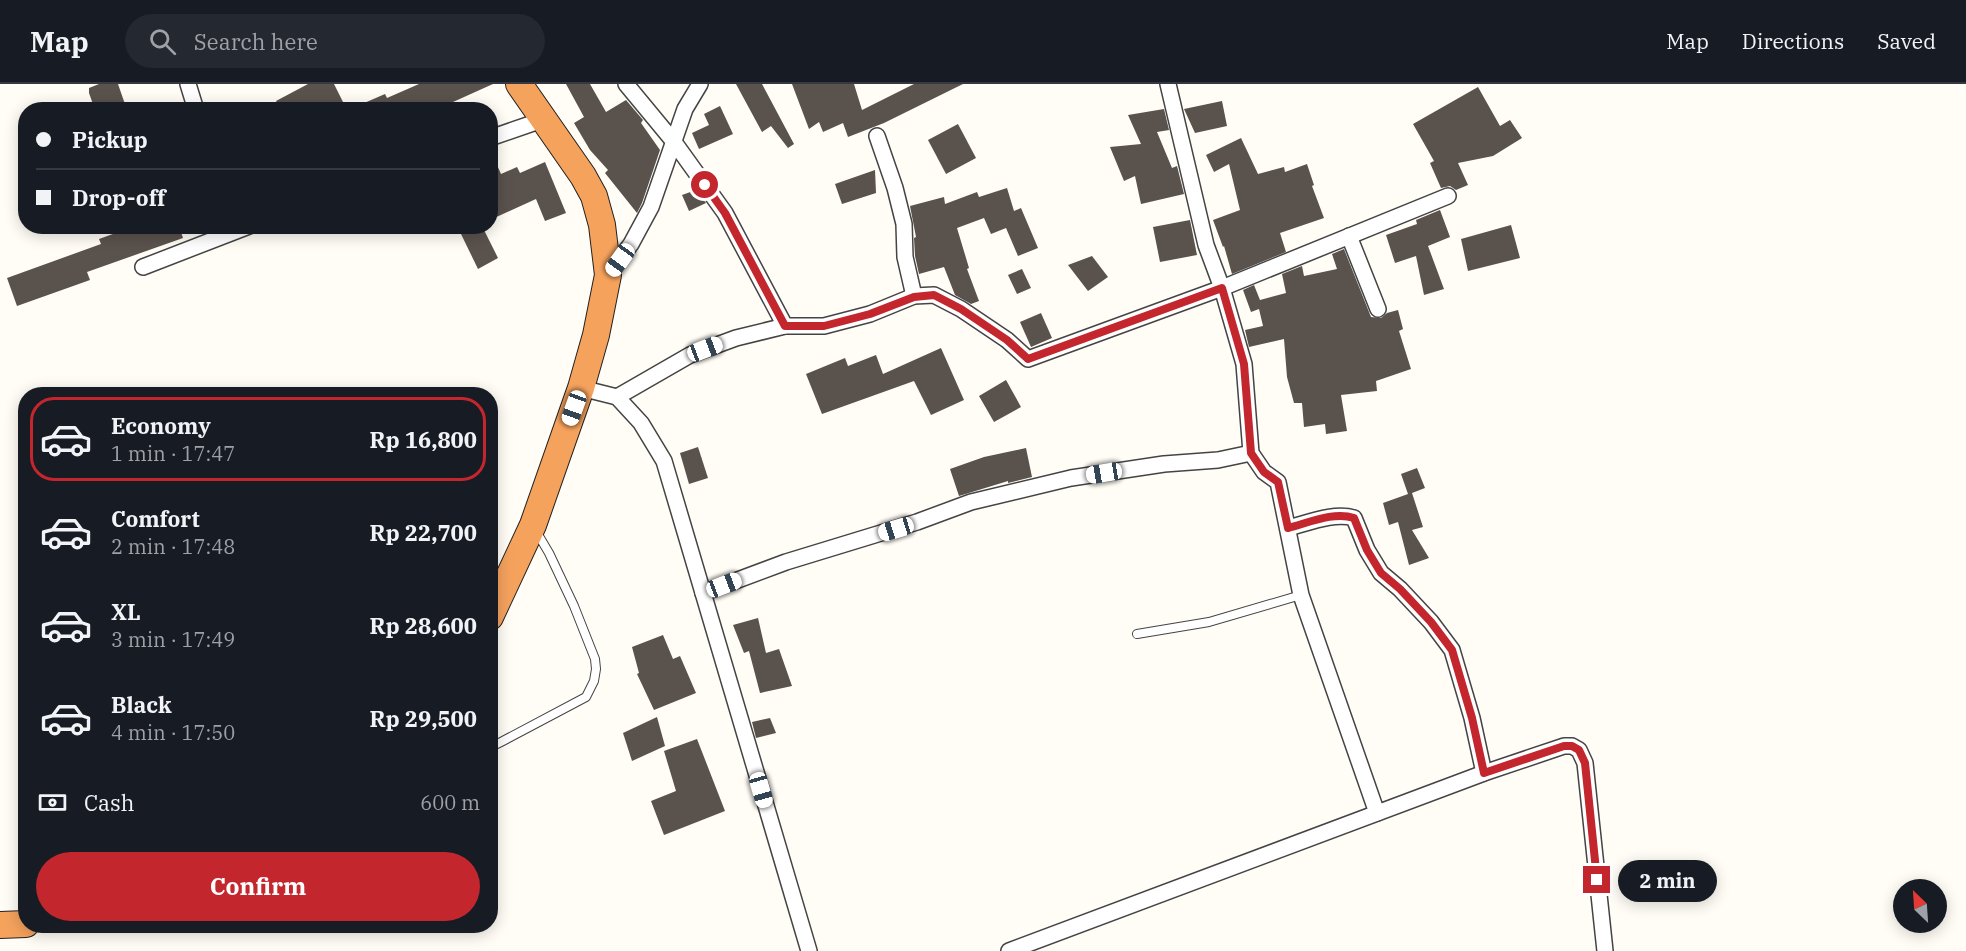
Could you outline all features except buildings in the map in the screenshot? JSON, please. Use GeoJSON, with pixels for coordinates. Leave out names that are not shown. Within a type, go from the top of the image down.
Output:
{"type":"FeatureCollection","features":[{"type":"Feature","properties":{"kind":"highway"},"geometry":{"type":"LineString","coordinates":[[498,601],[533,525],[581,388],[596,335],[608,275],[602,225],[594,196],[545,119],[519,84]]}},
{"type":"Feature","properties":{"kind":"highway"},"geometry":{"type":"LineString","coordinates":[[0,925],[18,924]]}},
{"type":"Feature","properties":{"kind":"street"},"geometry":{"type":"LineString","coordinates":[[188,84],[194,102]]}},
{"type":"Feature","properties":{"kind":"street"},"geometry":{"type":"LineString","coordinates":[[626,84],[674,142],[725,213],[785,326]]}},
{"type":"Feature","properties":{"kind":"street"},"geometry":{"type":"LineString","coordinates":[[608,275],[631,244],[651,207],[685,109],[700,84]]}},
{"type":"Feature","properties":{"kind":"street"},"geometry":{"type":"LineString","coordinates":[[1168,84],[1206,246],[1222,288],[1244,364],[1251,453],[1264,472],[1278,482],[1301,595],[1377,813]]}},
{"type":"Feature","properties":{"kind":"street"},"geometry":{"type":"LineString","coordinates":[[498,135],[545,119]]}},
{"type":"Feature","properties":{"kind":"street"},"geometry":{"type":"LineString","coordinates":[[878,136],[904,224],[905,257],[914,297]]}},
{"type":"Feature","properties":{"kind":"street"},"geometry":{"type":"LineString","coordinates":[[617,397],[690,355],[736,338],[785,326],[824,326],[870,314],[914,297],[934,295],[961,309],[1007,340],[1028,359],[1222,288],[1448,196]]}},
{"type":"Feature","properties":{"kind":"street"},"geometry":{"type":"LineString","coordinates":[[143,267],[226,234]]}},
{"type":"Feature","properties":{"kind":"street"},"geometry":{"type":"LineString","coordinates":[[1349,236],[1378,309]]}},
{"type":"Feature","properties":{"kind":"street"},"geometry":{"type":"LineString","coordinates":[[581,388],[617,397],[641,423],[664,461],[808,951]]}},
{"type":"Feature","properties":{"kind":"street"},"geometry":{"type":"LineString","coordinates":[[703,593],[786,562],[917,522],[970,502],[1071,478],[1251,453]]}},
{"type":"Feature","properties":{"kind":"street"},"geometry":{"type":"LineString","coordinates":[[1288,528],[1337,516],[1354,518],[1367,550],[1381,573],[1400,589],[1431,622],[1452,650],[1472,718],[1484,773]]}},
{"type":"Feature","properties":{"kind":"street"},"geometry":{"type":"LineString","coordinates":[[1009,951],[1484,773],[1564,746],[1572,746],[1583,755],[1605,951]]}},
{"type":"Feature","properties":{"kind":"lane"},"geometry":{"type":"LineString","coordinates":[[498,743],[586,697],[594,681],[596,669],[595,659],[549,553],[533,525]]}},
{"type":"Feature","properties":{"kind":"lane"},"geometry":{"type":"LineString","coordinates":[[1137,633],[1209,622],[1301,595]]}},
{"type":"Feature","properties":{"kind":"route"},"geometry":{"type":"LineString","coordinates":[[705,185],[725,213],[785,326],[824,326],[870,314],[914,297],[934,295],[961,309],[1007,340],[1028,359],[1222,288],[1244,364],[1251,453],[1264,472],[1278,482],[1288,528],[1337,516],[1354,518],[1367,550],[1381,573],[1400,589],[1431,622],[1452,650],[1472,718],[1484,773],[1564,746],[1572,746],[1579,750],[1585,763],[1597,880]]}}]}
